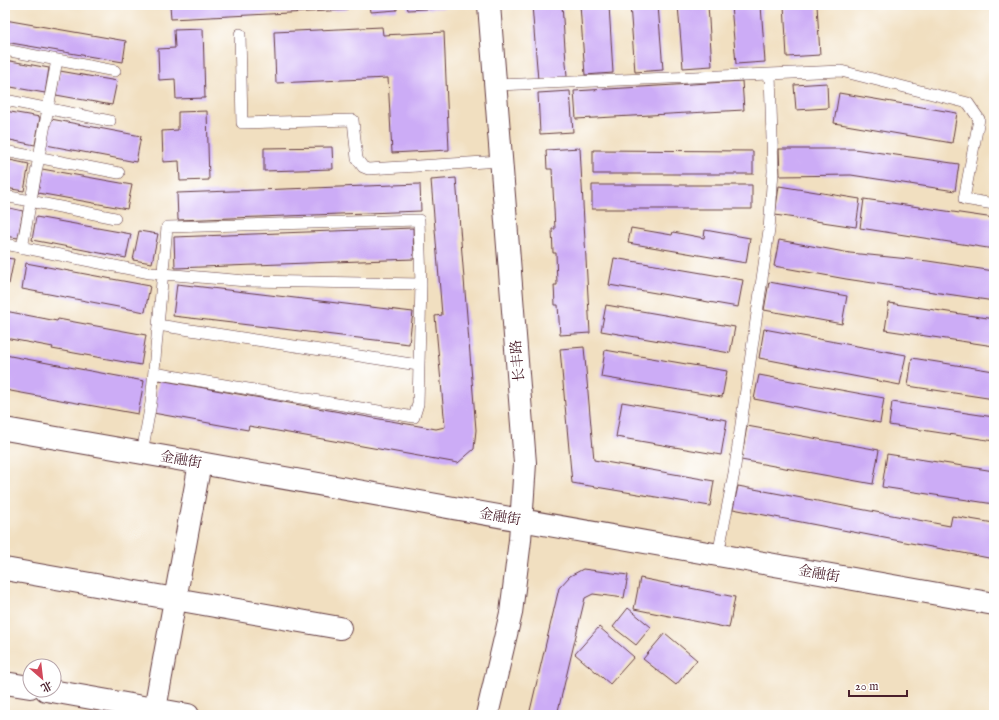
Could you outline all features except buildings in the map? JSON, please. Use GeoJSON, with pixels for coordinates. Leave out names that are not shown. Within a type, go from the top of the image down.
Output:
{"type":"FeatureCollection","features":[{"type":"Feature","properties":{"kind":"street","name":"长丰路"},"geometry":{"type":"LineString","coordinates":[[487,715],[511,613],[521,520],[525,463],[489,5]]}},
{"type":"Feature","properties":{"kind":"street","name":"金融街"},"geometry":{"type":"LineString","coordinates":[[5,429],[994,604]]}},
{"type":"Feature","properties":{"kind":"street"},"geometry":{"type":"LineString","coordinates":[[155,709],[200,463]]}},
{"type":"Feature","properties":{"kind":"street"},"geometry":{"type":"LineString","coordinates":[[5,569],[340,628]]}},
{"type":"Feature","properties":{"kind":"street"},"geometry":{"type":"LineString","coordinates":[[5,683],[22,686]]}},
{"type":"Feature","properties":{"kind":"street"},"geometry":{"type":"LineString","coordinates":[[62,693],[188,715]]}},
{"type":"Feature","properties":{"kind":"lane"},"geometry":{"type":"LineString","coordinates":[[240,34],[242,123],[353,120],[356,159],[363,167],[368,169],[502,161]]}},
{"type":"Feature","properties":{"kind":"lane"},"geometry":{"type":"LineString","coordinates":[[5,50],[115,72]]}},
{"type":"Feature","properties":{"kind":"lane"},"geometry":{"type":"LineString","coordinates":[[22,248],[57,60]]}},
{"type":"Feature","properties":{"kind":"lane"},"geometry":{"type":"LineString","coordinates":[[495,85],[840,71],[968,103],[979,119],[964,199],[994,204]]}},
{"type":"Feature","properties":{"kind":"lane"},"geometry":{"type":"LineString","coordinates":[[718,555],[734,473],[769,230],[773,171],[770,74]]}},
{"type":"Feature","properties":{"kind":"lane"},"geometry":{"type":"LineString","coordinates":[[5,100],[110,121]]}},
{"type":"Feature","properties":{"kind":"lane"},"geometry":{"type":"LineString","coordinates":[[5,151],[119,173]]}},
{"type":"Feature","properties":{"kind":"lane"},"geometry":{"type":"LineString","coordinates":[[5,196],[115,218]]}},
{"type":"Feature","properties":{"kind":"lane"},"geometry":{"type":"LineString","coordinates":[[142,453],[151,403],[167,227],[419,220],[421,284],[418,404],[414,417],[154,373]]}},
{"type":"Feature","properties":{"kind":"lane"},"geometry":{"type":"LineString","coordinates":[[5,244],[150,274],[246,281],[421,284]]}},
{"type":"Feature","properties":{"kind":"lane"},"geometry":{"type":"LineString","coordinates":[[158,325],[418,365]]}}]}
